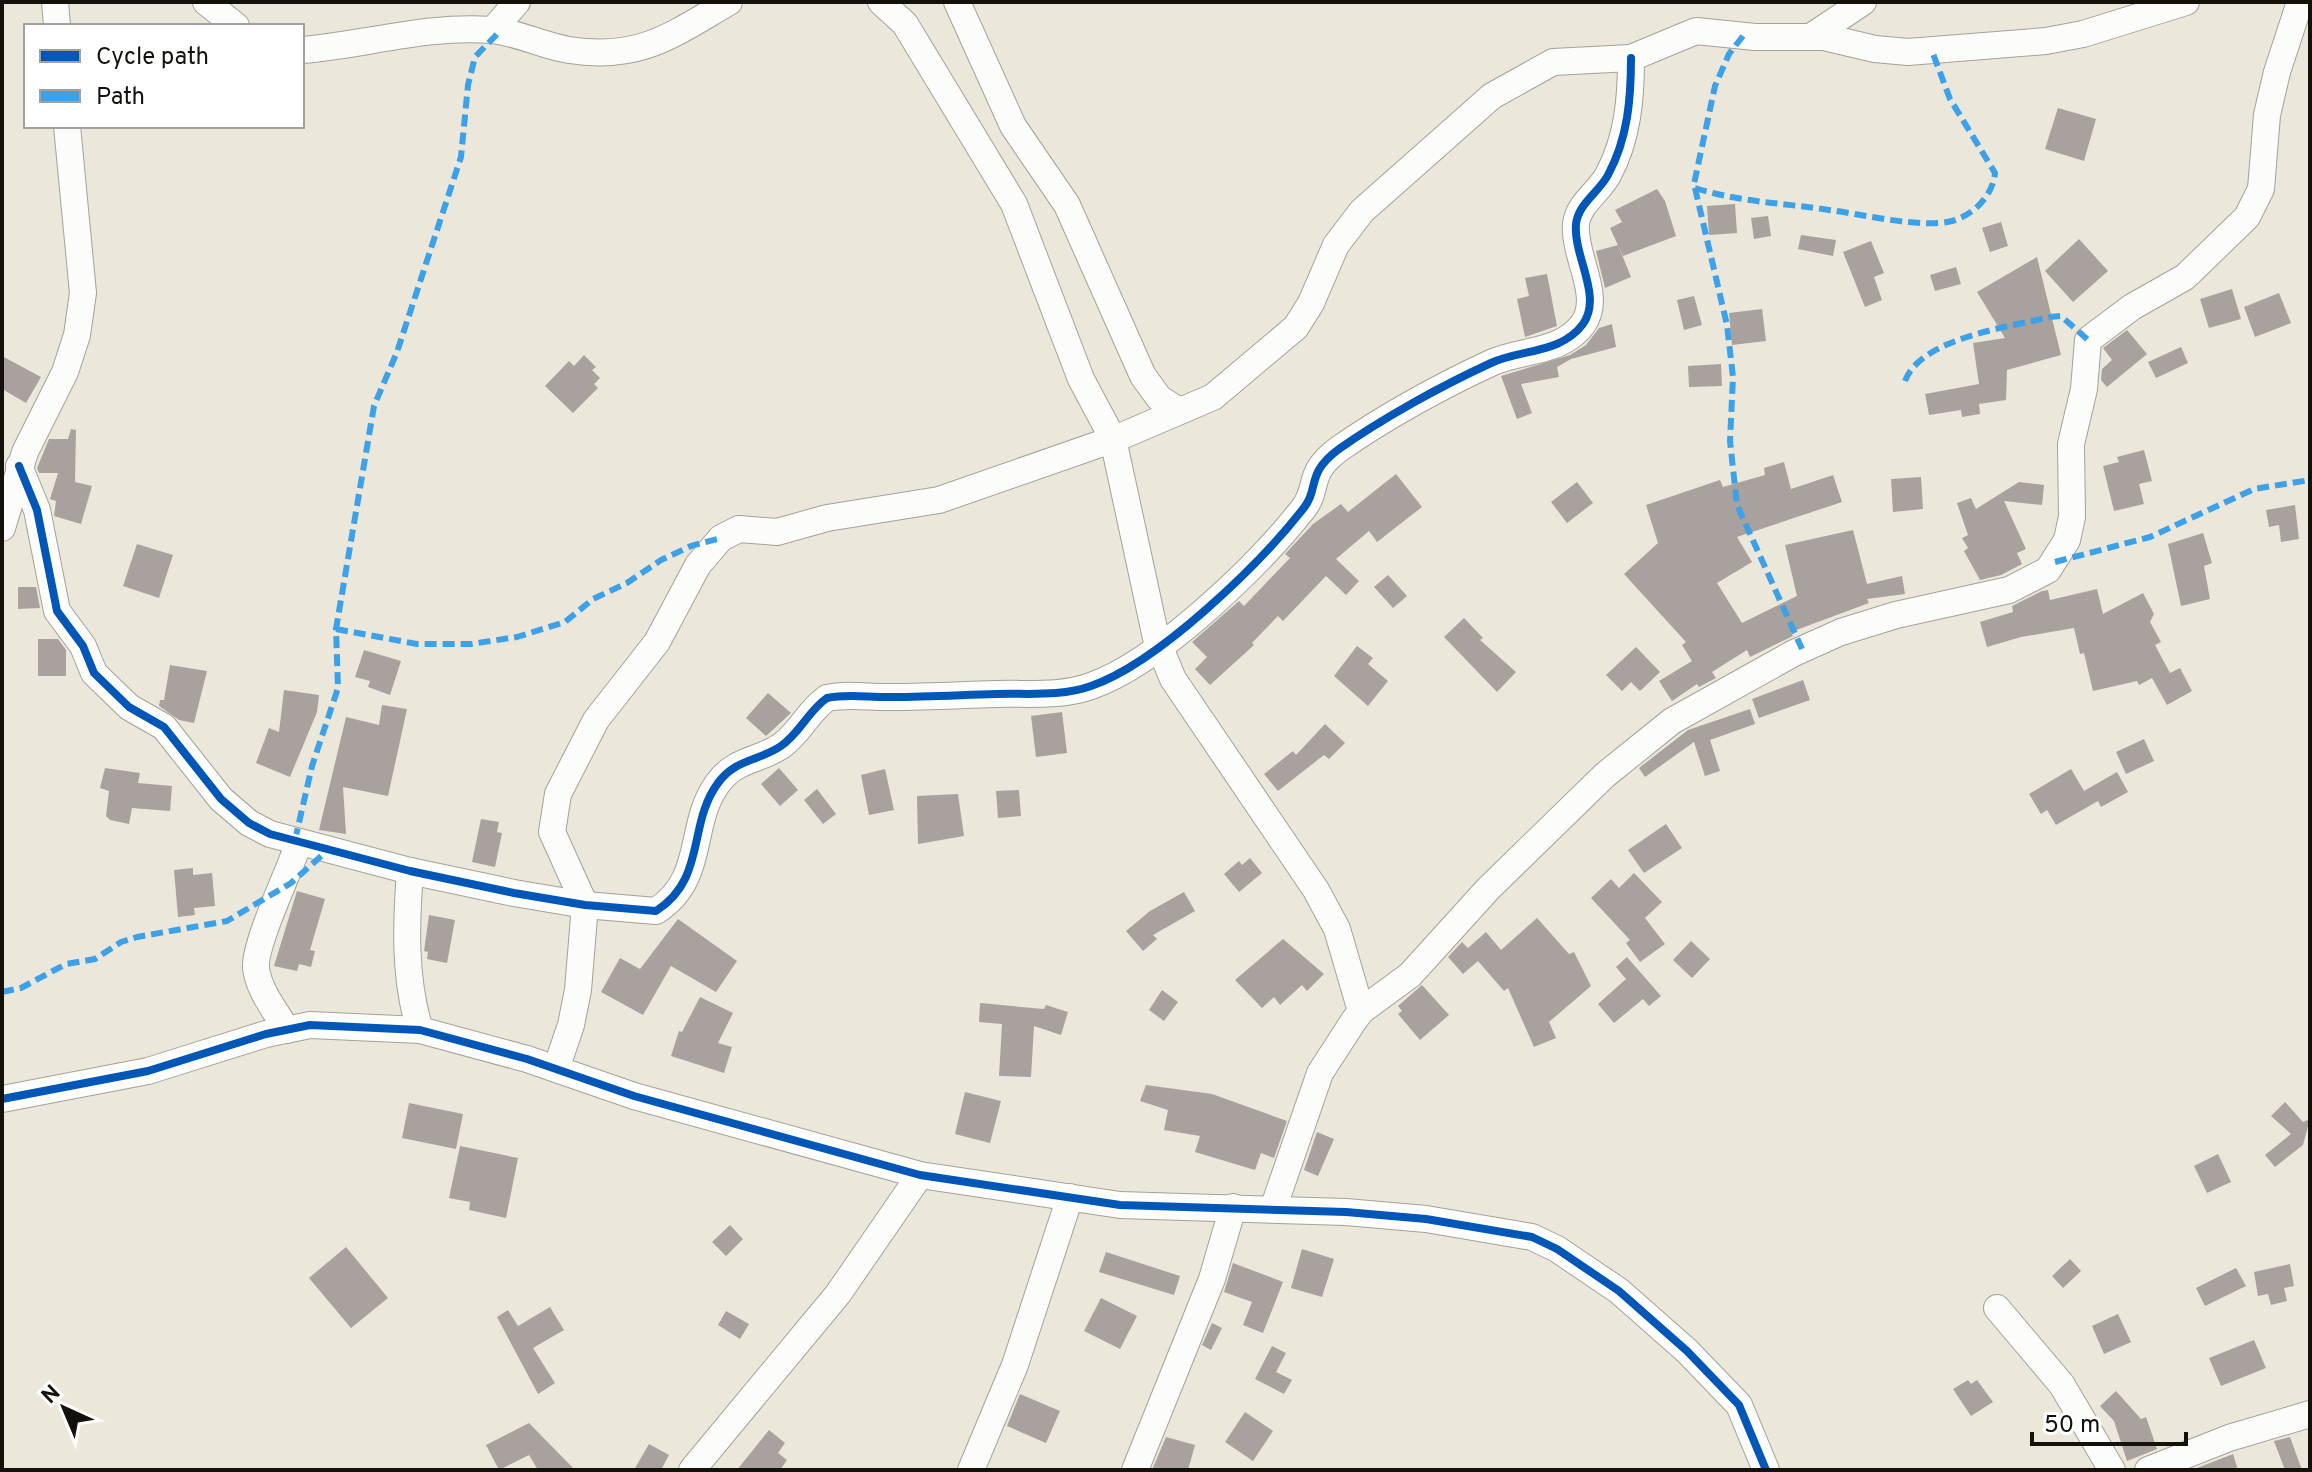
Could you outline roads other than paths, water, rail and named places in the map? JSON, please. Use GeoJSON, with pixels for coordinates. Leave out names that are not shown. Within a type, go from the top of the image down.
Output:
{"type":"FeatureCollection","features":[{"type":"Feature","properties":{"kind":"street"},"geometry":{"type":"LineString","coordinates":[[55,2],[57,24]]}},
{"type":"Feature","properties":{"kind":"street"},"geometry":{"type":"LineString","coordinates":[[206,2],[234,24]]}},
{"type":"Feature","properties":{"kind":"street"},"geometry":{"type":"LineString","coordinates":[[493,30],[517,2]]}},
{"type":"Feature","properties":{"kind":"street"},"geometry":{"type":"LineString","coordinates":[[304,50],[420,32],[493,30],[569,50],[625,50],[671,38],[729,2]]}},
{"type":"Feature","properties":{"kind":"street"},"geometry":{"type":"LineString","coordinates":[[881,2],[905,24],[1014,204],[1081,379],[1113,439],[1159,648],[1186,702],[1316,890],[1337,929],[1361,1011]]}},
{"type":"Feature","properties":{"kind":"street"},"geometry":{"type":"LineString","coordinates":[[957,2],[1013,126],[1067,205],[1143,376],[1159,398],[1179,411]]}},
{"type":"Feature","properties":{"kind":"street"},"geometry":{"type":"LineString","coordinates":[[1812,36],[1863,2]]}},
{"type":"Feature","properties":{"kind":"street"},"geometry":{"type":"LineString","coordinates":[[556,1069],[571,1025],[578,990],[585,905],[552,832],[558,794],[596,720],[657,642],[698,565],[713,544],[739,529],[777,532],[827,518],[939,500],[1113,439],[1213,397],[1283,341],[1311,303],[1331,253],[1353,220],[1492,96],[1553,62],[1631,58],[1696,31],[1755,37],[1812,36],[1908,52],[2046,41],[2083,34],[2186,2]]}},
{"type":"Feature","properties":{"kind":"street"},"geometry":{"type":"LineString","coordinates":[[1273,1209],[1320,1073],[1361,1011],[1410,975],[1548,829],[1605,775],[1672,721],[1794,653],[1841,632],[2009,590],[2030,581],[2055,562],[2067,540],[2072,517],[2071,444],[2084,389],[2087,344],[2097,332],[2132,307],[2185,277],[2247,217],[2261,189],[2267,115],[2277,72],[2300,2]]}},
{"type":"Feature","properties":{"kind":"street"},"geometry":{"type":"LineString","coordinates":[[11,477],[37,510],[57,611],[83,646],[94,673],[129,707],[164,727],[202,777],[238,814],[257,828],[410,871],[585,905],[656,911],[690,874],[706,806],[717,784],[741,762],[780,747],[827,698],[1061,693],[1094,685],[1159,648],[1239,578],[1305,507],[1316,471],[1339,449],[1450,382],[1507,356],[1552,347],[1576,332],[1585,321],[1590,295],[1578,258],[1576,222],[1579,211],[1608,175],[1620,148],[1630,104],[1631,58]]}},
{"type":"Feature","properties":{"kind":"street"},"geometry":{"type":"LineString","coordinates":[[2,528],[11,477],[65,372],[77,335],[82,268],[67,128]]}},
{"type":"Feature","properties":{"kind":"street"},"geometry":{"type":"LineString","coordinates":[[287,1030],[264,990],[256,967],[262,935],[299,842]]}},
{"type":"Feature","properties":{"kind":"street"},"geometry":{"type":"LineString","coordinates":[[410,871],[407,935],[409,978],[420,1030]]}},
{"type":"Feature","properties":{"kind":"street"},"geometry":{"type":"LineString","coordinates":[[7,1093],[148,1071],[310,1025],[420,1030],[556,1069],[634,1096],[920,1175],[1120,1205],[1233,1207],[1426,1219],[1532,1237],[1557,1249],[1619,1291],[1687,1351],[1739,1405],[1766,1470]]}},
{"type":"Feature","properties":{"kind":"street"},"geometry":{"type":"LineString","coordinates":[[692,1470],[838,1294],[920,1175]]}},
{"type":"Feature","properties":{"kind":"street"},"geometry":{"type":"LineString","coordinates":[[971,1470],[1015,1365],[1070,1197]]}},
{"type":"Feature","properties":{"kind":"street"},"geometry":{"type":"LineString","coordinates":[[1135,1470],[1212,1279],[1233,1207]]}},
{"type":"Feature","properties":{"kind":"street"},"geometry":{"type":"LineString","coordinates":[[1997,1308],[2062,1385],[2112,1470]]}},
{"type":"Feature","properties":{"kind":"street"},"geometry":{"type":"LineString","coordinates":[[2148,1470],[2229,1438],[2310,1414]]}}]}
